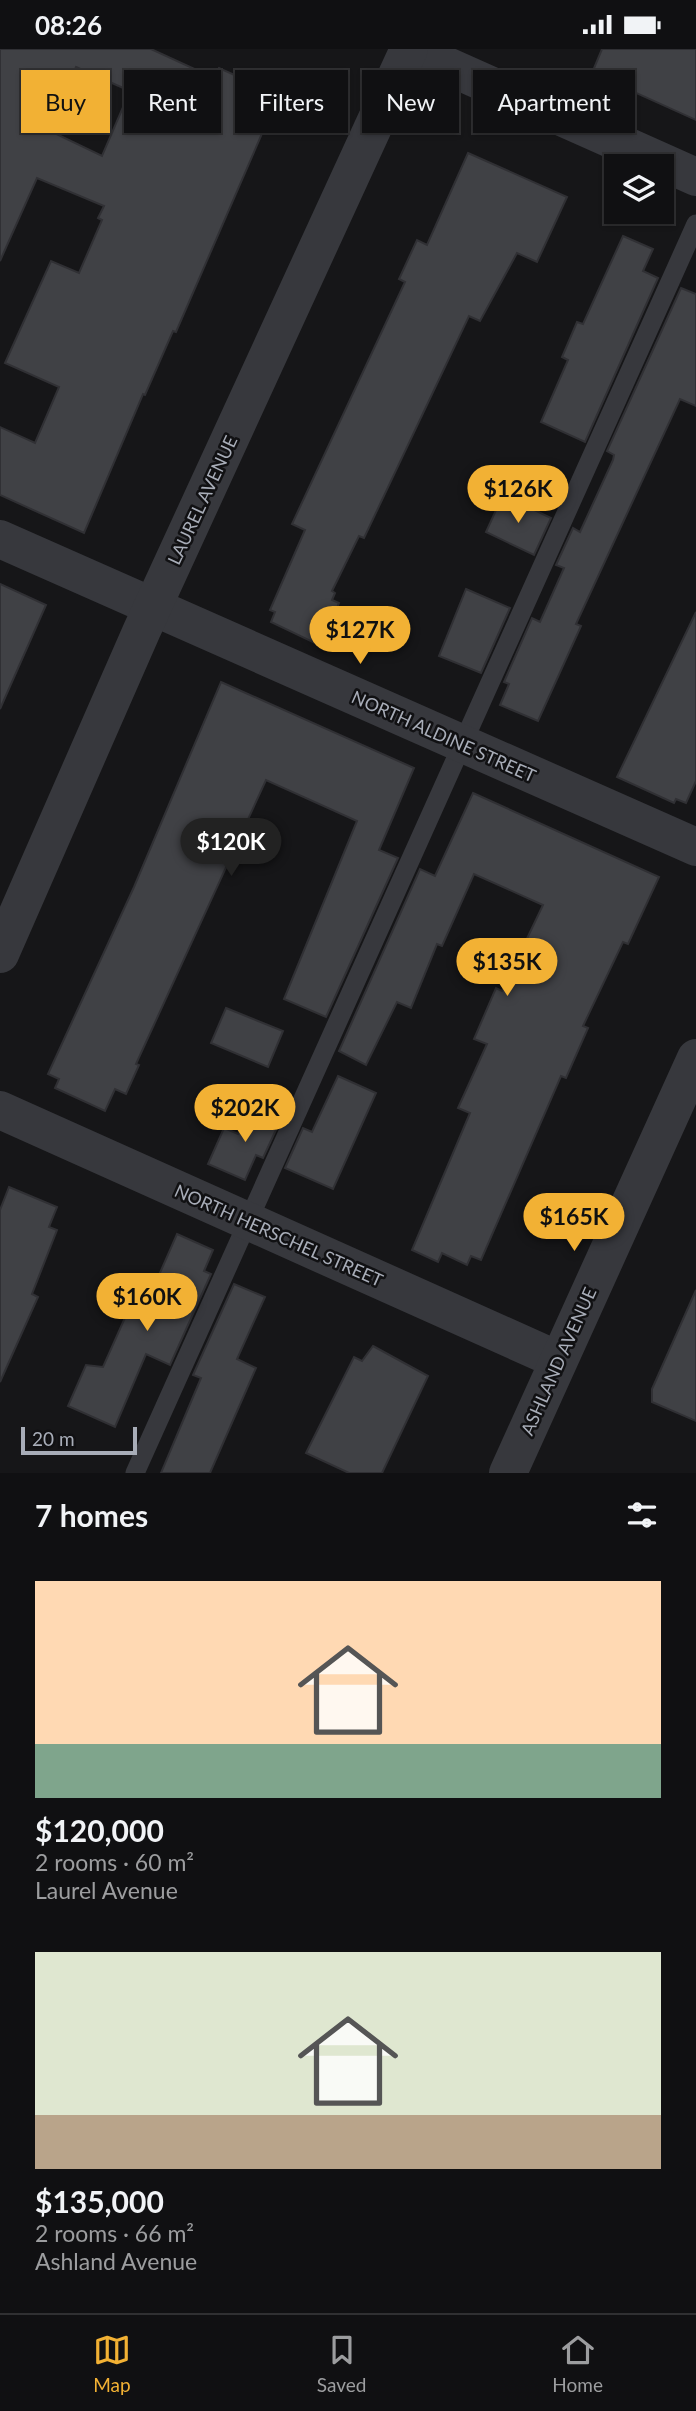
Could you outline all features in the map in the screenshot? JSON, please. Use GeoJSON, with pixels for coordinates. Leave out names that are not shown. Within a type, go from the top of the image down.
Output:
{"type":"FeatureCollection","features":[{"type":"Feature","properties":{"kind":"street"},"geometry":{"type":"LineString","coordinates":[[409,49],[696,177]]}},
{"type":"Feature","properties":{"kind":"street","name":"LAUREL AVENUE"},"geometry":{"type":"LineString","coordinates":[[0,954],[153,608],[409,49]]}},
{"type":"Feature","properties":{"kind":"street","name":"NORTH ALDINE STREET"},"geometry":{"type":"LineString","coordinates":[[0,539],[696,847]]}},
{"type":"Feature","properties":{"kind":"street","name":"ASHLAND AVENUE"},"geometry":{"type":"LineString","coordinates":[[508,1473],[696,1058]]}},
{"type":"Feature","properties":{"kind":"street","name":"NORTH HERSCHEL STREET"},"geometry":{"type":"LineString","coordinates":[[0,1111],[558,1360]]}},
{"type":"Feature","properties":{"kind":"lane"},"geometry":{"type":"LineString","coordinates":[[135,1473],[696,224]]}},
{"type":"Feature","properties":{"kind":"building"},"geometry":{"type":"Polygon","coordinates":[[[0,49],[151,49],[197,70],[124,70],[124,88],[110,82],[110,70],[83,70],[76,67],[75,70],[21,70],[21,133],[54,133],[102,156],[124,105],[124,133],[221,133],[219,68],[235,75],[235,133],[262,133],[176,332],[173,331],[145,395],[143,394],[84,533],[0,495],[0,427],[35,443],[59,387],[5,363],[51,261],[79,273],[102,220],[98,218],[104,206],[37,178],[0,261],[0,49]]]}},
{"type":"Feature","properties":{"kind":"building"},"geometry":{"type":"Polygon","coordinates":[[[602,49],[696,49],[696,120],[635,92],[635,70],[593,70],[602,49]]]}},
{"type":"Feature","properties":{"kind":"building"},"geometry":{"type":"Polygon","coordinates":[[[468,153],[567,197],[537,262],[517,253],[480,321],[469,316],[364,538],[359,536],[332,591],[335,593],[332,600],[339,603],[321,646],[271,622],[275,612],[270,610],[305,530],[292,524],[405,282],[399,279],[417,240],[427,245],[468,153]]]}},
{"type":"Feature","properties":{"kind":"building"},"geometry":{"type":"Polygon","coordinates":[[[623,236],[653,249],[643,271],[658,278],[585,442],[541,422],[568,360],[562,357],[577,322],[583,324],[623,236]]]}},
{"type":"Feature","properties":{"kind":"building"},"geometry":{"type":"Polygon","coordinates":[[[681,288],[696,294],[696,406],[680,399],[576,624],[581,626],[538,721],[500,705],[509,684],[504,682],[532,618],[540,622],[564,568],[556,565],[573,528],[580,532],[613,460],[614,455],[607,451],[681,288]]]}},
{"type":"Feature","properties":{"kind":"building"},"geometry":{"type":"Polygon","coordinates":[[[503,495],[551,518],[534,555],[486,532],[503,495]]]}},
{"type":"Feature","properties":{"kind":"building"},"geometry":{"type":"Polygon","coordinates":[[[0,584],[46,605],[0,709],[0,584]]]}},
{"type":"Feature","properties":{"kind":"building"},"geometry":{"type":"Polygon","coordinates":[[[466,589],[510,608],[481,673],[439,656],[466,589]]]}},
{"type":"Feature","properties":{"kind":"building"},"geometry":{"type":"Polygon","coordinates":[[[696,612],[696,781],[686,803],[676,799],[674,803],[617,777],[696,612]]]}},
{"type":"Feature","properties":{"kind":"building"},"geometry":{"type":"Polygon","coordinates":[[[221,682],[414,768],[379,850],[398,858],[326,1017],[284,999],[357,821],[266,780],[136,1064],[139,1065],[126,1094],[115,1089],[105,1111],[55,1088],[59,1079],[48,1074],[134,887],[221,682]]]}},
{"type":"Feature","properties":{"kind":"building"},"geometry":{"type":"Polygon","coordinates":[[[473,793],[659,877],[628,944],[623,942],[583,1026],[588,1028],[566,1078],[561,1076],[481,1260],[471,1256],[467,1265],[442,1253],[438,1262],[412,1250],[470,1113],[458,1108],[487,1044],[474,1039],[496,988],[502,991],[543,905],[474,874],[442,946],[437,944],[411,1008],[397,1002],[366,1065],[339,1051],[420,869],[435,876],[473,793]]]}},
{"type":"Feature","properties":{"kind":"building"},"geometry":{"type":"Polygon","coordinates":[[[226,1008],[283,1031],[268,1067],[211,1043],[226,1008]]]}},
{"type":"Feature","properties":{"kind":"building"},"geometry":{"type":"Polygon","coordinates":[[[338,1076],[376,1093],[333,1189],[285,1168],[303,1128],[312,1132],[338,1076]]]}},
{"type":"Feature","properties":{"kind":"building"},"geometry":{"type":"Polygon","coordinates":[[[251,1106],[281,1119],[263,1158],[256,1155],[245,1180],[208,1164],[224,1128],[238,1134],[251,1106]]]}},
{"type":"Feature","properties":{"kind":"building"},"geometry":{"type":"Polygon","coordinates":[[[9,1187],[57,1207],[49,1227],[57,1230],[32,1294],[38,1297],[0,1382],[0,1210],[9,1187]]]}},
{"type":"Feature","properties":{"kind":"building"},"geometry":{"type":"Polygon","coordinates":[[[177,1234],[213,1250],[204,1271],[211,1274],[170,1365],[146,1354],[115,1427],[68,1406],[86,1365],[103,1367],[132,1302],[145,1307],[177,1234]]]}},
{"type":"Feature","properties":{"kind":"building"},"geometry":{"type":"Polygon","coordinates":[[[234,1284],[265,1297],[237,1359],[256,1368],[210,1473],[161,1473],[201,1378],[193,1375],[234,1284]]]}},
{"type":"Feature","properties":{"kind":"building"},"geometry":{"type":"Polygon","coordinates":[[[696,1290],[696,1421],[652,1402],[652,1389],[696,1290]]]}},
{"type":"Feature","properties":{"kind":"building"},"geometry":{"type":"Polygon","coordinates":[[[373,1346],[428,1376],[382,1473],[349,1473],[306,1453],[354,1357],[362,1361],[373,1346]]]}}]}
